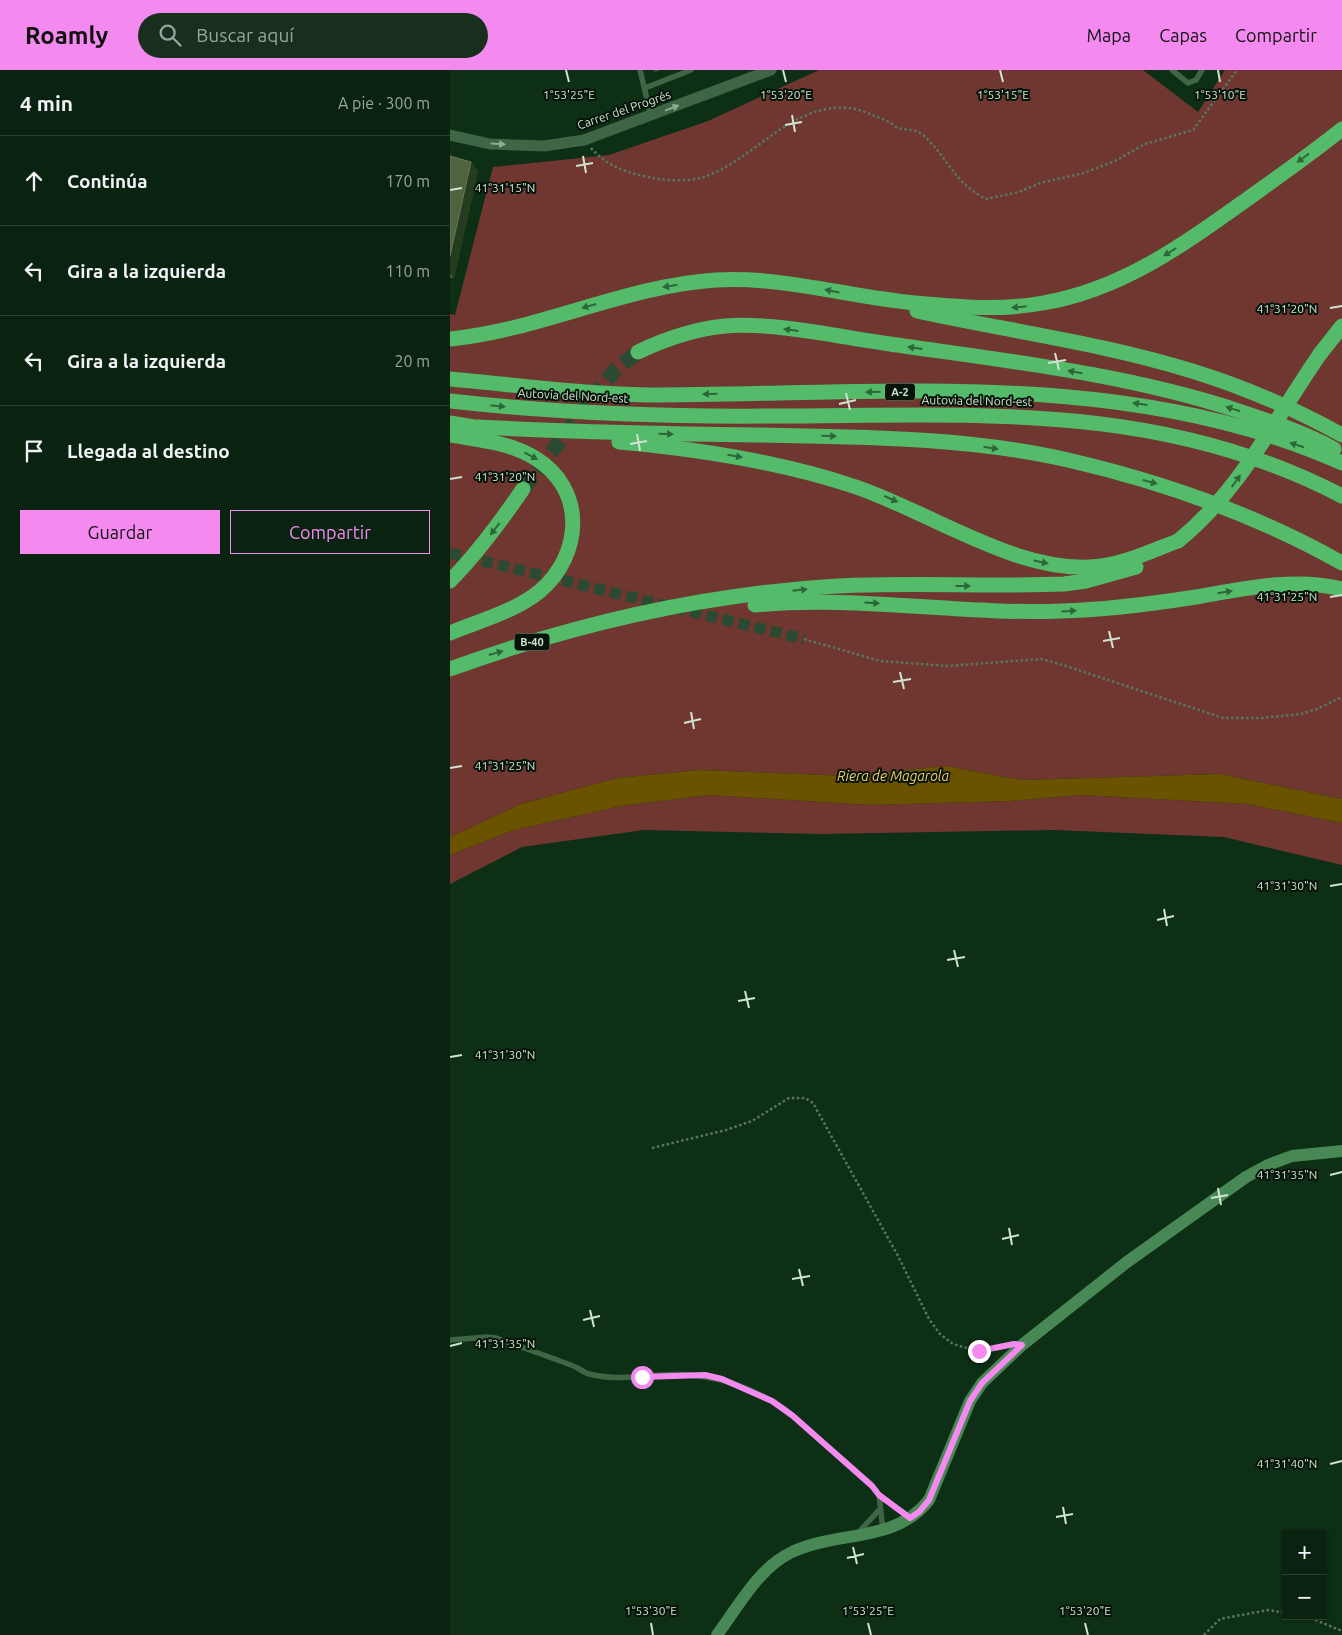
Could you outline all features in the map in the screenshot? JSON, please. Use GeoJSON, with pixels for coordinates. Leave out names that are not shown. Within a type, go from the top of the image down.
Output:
{"type":"FeatureCollection","features":[{"type":"Feature","properties":{"kind":"highway"},"geometry":{"type":"LineString","coordinates":[[450,339],[509,329],[636,293],[716,280],[782,283],[880,300],[977,308],[1011,308],[1046,303],[1103,287],[1140,270],[1190,240],[1342,129]]}},
{"type":"Feature","properties":{"kind":"highway"},"geometry":{"type":"LineString","coordinates":[[880,300],[913,310],[1134,355],[1191,371],[1248,391],[1342,435]]}},
{"type":"Feature","properties":{"kind":"highway"},"geometry":{"type":"LineString","coordinates":[[638,352],[665,340],[724,326],[764,327],[1003,360],[1157,388],[1194,397],[1263,419],[1342,453]]}},
{"type":"Feature","properties":{"kind":"highway"},"geometry":{"type":"LineString","coordinates":[[614,620],[652,609],[837,586],[1029,585],[1086,581],[1141,565],[1158,556],[1178,541],[1220,502],[1236,481],[1320,354],[1342,326]]}},
{"type":"Feature","properties":{"kind":"highway","name":"Autovia del Nord-est"},"geometry":{"type":"LineString","coordinates":[[450,379],[646,394],[1014,393],[1095,399],[1170,409],[1284,441],[1342,463]]}},
{"type":"Feature","properties":{"kind":"highway","name":"Autovia del Nord-est"},"geometry":{"type":"LineString","coordinates":[[450,401],[525,409],[618,414],[770,416],[1014,415],[1088,422],[1174,434],[1219,446],[1306,479],[1342,496]]}},
{"type":"Feature","properties":{"kind":"highway"},"geometry":{"type":"LineString","coordinates":[[450,424],[577,432],[885,437],[977,446],[1067,459],[1168,487],[1251,519],[1342,563]]}},
{"type":"Feature","properties":{"kind":"highway"},"geometry":{"type":"LineString","coordinates":[[478,427],[509,434],[641,444],[731,455],[782,465],[886,496],[1017,555],[1067,566],[1116,563],[1178,541]]}},
{"type":"Feature","properties":{"kind":"highway"},"geometry":{"type":"LineString","coordinates":[[450,436],[510,446],[536,458],[558,480],[569,502],[573,529],[565,561],[541,590],[523,602],[450,633]]}},
{"type":"Feature","properties":{"kind":"highway"},"geometry":{"type":"LineString","coordinates":[[450,581],[494,530],[523,488]]}},
{"type":"Feature","properties":{"kind":"highway"},"geometry":{"type":"LineString","coordinates":[[614,620],[771,603],[849,602],[1005,611],[1061,611],[1128,606],[1258,587],[1304,585],[1342,588]]}},
{"type":"Feature","properties":{"kind":"highway","name":"B-40"},"geometry":{"type":"LineString","coordinates":[[450,669],[563,633],[614,620]]}},
{"type":"Feature","properties":{"kind":"main road"},"geometry":{"type":"LineString","coordinates":[[717,1635],[753,1586],[774,1564],[790,1553],[807,1547],[883,1530],[919,1512],[929,1500],[970,1401],[982,1383],[1022,1345],[1149,1246],[1246,1176],[1268,1165],[1292,1156],[1342,1151]]}},
{"type":"Feature","properties":{"kind":"street","name":"Carrer del Progrés"},"geometry":{"type":"LineString","coordinates":[[450,135],[490,144],[544,146],[584,140],[771,70]]}},
{"type":"Feature","properties":{"kind":"lane"},"geometry":{"type":"LineString","coordinates":[[640,70],[650,116]]}},
{"type":"Feature","properties":{"kind":"lane"},"geometry":{"type":"LineString","coordinates":[[645,88],[691,70]]}},
{"type":"Feature","properties":{"kind":"lane"},"geometry":{"type":"LineString","coordinates":[[1172,70],[1188,83],[1196,80],[1202,70]]}},
{"type":"Feature","properties":{"kind":"lane"},"geometry":{"type":"LineString","coordinates":[[450,1340],[496,1338],[588,1374],[608,1376],[686,1374],[705,1375],[722,1379],[772,1401],[786,1410],[872,1486],[879,1495],[910,1518]]}},
{"type":"Feature","properties":{"kind":"lane"},"geometry":{"type":"LineString","coordinates":[[879,1495],[879,1510],[883,1530]]}},
{"type":"Feature","properties":{"kind":"lane"},"geometry":{"type":"LineString","coordinates":[[853,1537],[879,1510]]}},
{"type":"Feature","properties":{"kind":"path"},"geometry":{"type":"LineString","coordinates":[[584,140],[610,165],[627,173],[659,179],[682,180],[703,177],[727,166],[751,151],[774,132],[799,118],[823,109],[850,108],[889,122],[898,128],[911,128],[923,135],[963,184],[986,199],[1019,192],[1040,182],[1084,173],[1117,160],[1145,144],[1193,130],[1237,70]]}},
{"type":"Feature","properties":{"kind":"path"},"geometry":{"type":"LineString","coordinates":[[804,639],[890,661],[948,666],[1041,659],[1223,718],[1262,718],[1300,714],[1317,709],[1342,697]]}},
{"type":"Feature","properties":{"kind":"path"},"geometry":{"type":"LineString","coordinates":[[652,1148],[726,1130],[752,1121],[789,1098],[805,1098],[813,1103],[823,1118],[898,1256],[929,1319],[940,1334],[953,1344],[979,1351],[1014,1344],[1022,1345]]}},
{"type":"Feature","properties":{"kind":"path"},"geometry":{"type":"LineString","coordinates":[[1204,1635],[1220,1620],[1268,1610],[1282,1612]]}},
{"type":"Feature","properties":{"kind":"path"},"geometry":{"type":"LineString","coordinates":[[1316,1620],[1342,1631]]}},
{"type":"Feature","properties":{"kind":"shaded area"},"geometry":{"type":"Polygon","coordinates":[[[819,70],[1143,70],[1198,112],[1225,70],[1342,70],[1342,799],[1220,774],[1021,780],[946,766],[849,776],[700,770],[617,778],[521,804],[450,837],[450,314],[455,315],[493,167],[609,155],[708,121],[819,70]]]}},
{"type":"Feature","properties":{"kind":"shaded area"},"geometry":{"type":"Polygon","coordinates":[[[709,795],[870,805],[1009,801],[1082,795],[1247,804],[1342,823],[1342,865],[1224,837],[1054,830],[822,834],[644,830],[522,847],[450,884],[450,855],[514,830],[621,806],[709,795]]]}},
{"type":"Feature","properties":{"kind":"water","name":"Riera de Magarola"},"geometry":{"type":"Polygon","coordinates":[[[946,766],[1021,780],[1220,774],[1342,799],[1342,823],[1247,804],[1082,795],[1009,801],[870,805],[709,795],[621,806],[514,830],[450,855],[450,837],[521,804],[617,778],[700,770],[849,776],[946,766]]]}},
{"type":"Feature","properties":{"kind":"building"},"geometry":{"type":"Polygon","coordinates":[[[450,156],[471,162],[450,256],[450,156]]]}},
{"type":"Feature","properties":{"kind":"tunnel"},"geometry":{"type":"LineString","coordinates":[[523,489],[615,370],[638,352]]}},
{"type":"Feature","properties":{"kind":"tunnel"},"geometry":{"type":"LineString","coordinates":[[450,553],[804,639]]}},
{"type":"Feature","properties":{"kind":"route"},"geometry":{"type":"LineString","coordinates":[[642,1377],[686,1374],[705,1375],[722,1379],[772,1401],[793,1416],[872,1486],[879,1495],[910,1518],[919,1512],[929,1500],[950,1454],[970,1401],[982,1383],[1022,1345],[1014,1344],[979,1351]]}}]}
